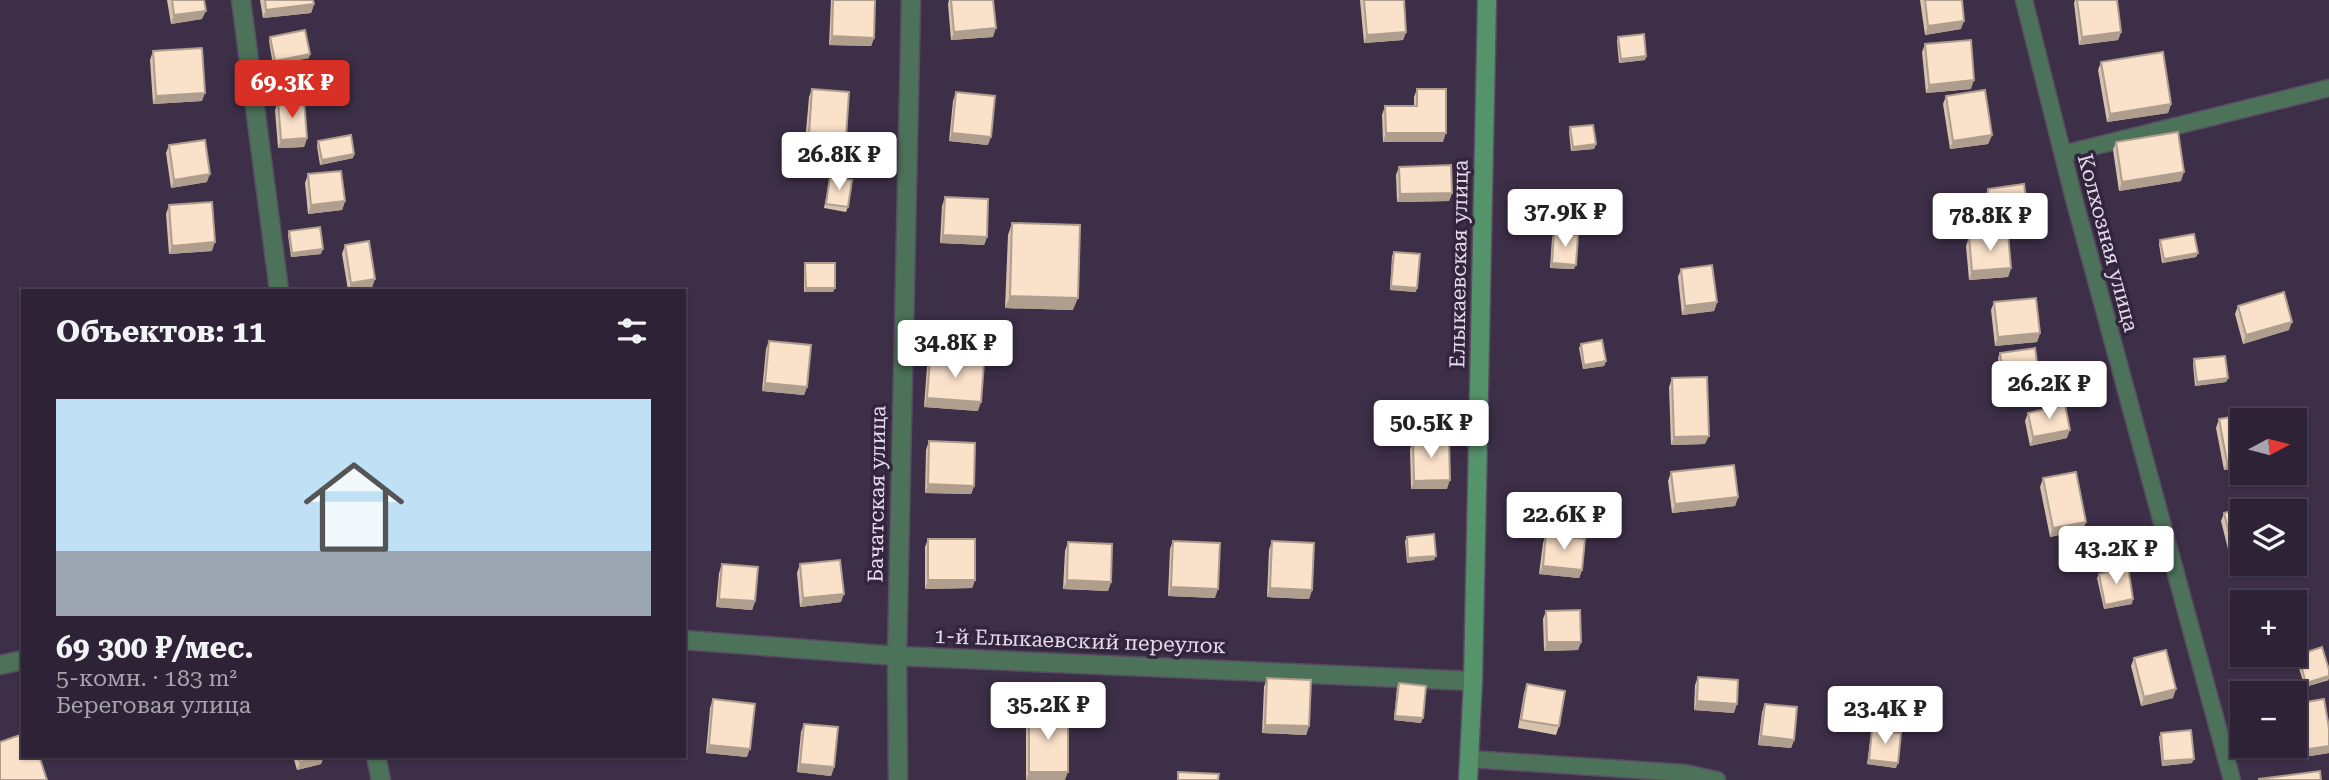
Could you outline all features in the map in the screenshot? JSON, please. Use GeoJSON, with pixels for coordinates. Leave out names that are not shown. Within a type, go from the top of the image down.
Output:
{"type":"FeatureCollection","features":[{"type":"Feature","properties":{"kind":"street"},"geometry":{"type":"LineString","coordinates":[[241,0],[279,289]]}},
{"type":"Feature","properties":{"kind":"street","name":"Бачатская улица"},"geometry":{"type":"LineString","coordinates":[[898,780],[897,656],[911,0]]}},
{"type":"Feature","properties":{"kind":"street","name":"Елыкаевская улица"},"geometry":{"type":"LineString","coordinates":[[1468,780],[1474,681],[1487,0]]}},
{"type":"Feature","properties":{"kind":"street","name":"1-й Елыкаевский переулок"},"geometry":{"type":"LineString","coordinates":[[686,640],[897,656],[1474,681]]}},
{"type":"Feature","properties":{"kind":"street"},"geometry":{"type":"LineString","coordinates":[[0,665],[21,660]]}},
{"type":"Feature","properties":{"kind":"street"},"geometry":{"type":"LineString","coordinates":[[376,758],[381,780]]}},
{"type":"Feature","properties":{"kind":"lane","name":"Колхозная улица"},"geometry":{"type":"LineString","coordinates":[[2024,0],[2232,780]]}},
{"type":"Feature","properties":{"kind":"lane"},"geometry":{"type":"LineString","coordinates":[[2063,154],[2329,88]]}},
{"type":"Feature","properties":{"kind":"lane"},"geometry":{"type":"LineString","coordinates":[[1469,759],[1685,773],[1717,780]]}},
{"type":"Feature","properties":{"kind":"building"},"geometry":{"type":"Polygon","coordinates":[[[172,0],[204,0],[206,11],[174,15],[172,0]]]}},
{"type":"Feature","properties":{"kind":"building"},"geometry":{"type":"Polygon","coordinates":[[[265,0],[313,0],[314,4],[266,10],[265,0]]]}},
{"type":"Feature","properties":{"kind":"building"},"geometry":{"type":"Polygon","coordinates":[[[833,0],[875,0],[874,38],[832,36],[833,0]]]}},
{"type":"Feature","properties":{"kind":"building"},"geometry":{"type":"Polygon","coordinates":[[[951,0],[993,0],[996,28],[954,32],[951,0]]]}},
{"type":"Feature","properties":{"kind":"building"},"geometry":{"type":"Polygon","coordinates":[[[1364,0],[1404,0],[1406,32],[1367,35],[1364,0]]]}},
{"type":"Feature","properties":{"kind":"building"},"geometry":{"type":"Polygon","coordinates":[[[1925,0],[1962,0],[1964,21],[1928,26],[1925,0]]]}},
{"type":"Feature","properties":{"kind":"building"},"geometry":{"type":"Polygon","coordinates":[[[2077,0],[2117,0],[2121,32],[2082,37],[2077,0]]]}},
{"type":"Feature","properties":{"kind":"building"},"geometry":{"type":"Polygon","coordinates":[[[305,30],[310,54],[275,61],[270,37],[305,30]]]}},
{"type":"Feature","properties":{"kind":"building"},"geometry":{"type":"Polygon","coordinates":[[[1644,34],[1646,56],[1621,59],[1618,37],[1644,34]]]}},
{"type":"Feature","properties":{"kind":"building"},"geometry":{"type":"Polygon","coordinates":[[[1971,40],[1974,80],[1929,85],[1925,44],[1971,40]]]}},
{"type":"Feature","properties":{"kind":"building"},"geometry":{"type":"Polygon","coordinates":[[[202,48],[205,93],[156,96],[153,51],[202,48]]]}},
{"type":"Feature","properties":{"kind":"building"},"geometry":{"type":"Polygon","coordinates":[[[2163,52],[2171,104],[2110,114],[2101,62],[2163,52]]]}},
{"type":"Feature","properties":{"kind":"building"},"geometry":{"type":"Polygon","coordinates":[[[812,89],[849,92],[846,137],[809,134],[812,89]]]}},
{"type":"Feature","properties":{"kind":"building"},"geometry":{"type":"Polygon","coordinates":[[[1417,89],[1446,89],[1446,133],[1386,133],[1385,106],[1417,106],[1417,89]]]}},
{"type":"Feature","properties":{"kind":"building"},"geometry":{"type":"Polygon","coordinates":[[[1985,90],[1992,135],[1953,141],[1946,96],[1985,90]]]}},
{"type":"Feature","properties":{"kind":"building"},"geometry":{"type":"Polygon","coordinates":[[[956,92],[995,96],[991,137],[952,133],[956,92]]]}},
{"type":"Feature","properties":{"kind":"building"},"geometry":{"type":"Polygon","coordinates":[[[304,100],[307,138],[281,140],[278,101],[304,100]]]}},
{"type":"Feature","properties":{"kind":"building"},"geometry":{"type":"Polygon","coordinates":[[[1593,125],[1596,144],[1573,147],[1570,127],[1593,125]]]}},
{"type":"Feature","properties":{"kind":"building"},"geometry":{"type":"Polygon","coordinates":[[[2178,132],[2184,172],[2122,182],[2116,142],[2178,132]]]}},
{"type":"Feature","properties":{"kind":"building"},"geometry":{"type":"Polygon","coordinates":[[[351,135],[354,154],[322,160],[318,141],[351,135]]]}},
{"type":"Feature","properties":{"kind":"building"},"geometry":{"type":"Polygon","coordinates":[[[205,140],[210,174],[174,180],[169,145],[205,140]]]}},
{"type":"Feature","properties":{"kind":"building"},"geometry":{"type":"Polygon","coordinates":[[[1451,165],[1452,193],[1400,194],[1399,167],[1451,165]]]}},
{"type":"Feature","properties":{"kind":"building"},"geometry":{"type":"Polygon","coordinates":[[[341,171],[345,201],[311,205],[308,174],[341,171]]]}},
{"type":"Feature","properties":{"kind":"building"},"geometry":{"type":"Polygon","coordinates":[[[830,177],[852,180],[848,207],[826,204],[830,177]]]}},
{"type":"Feature","properties":{"kind":"building"},"geometry":{"type":"Polygon","coordinates":[[[2024,184],[2027,205],[1991,210],[1988,189],[2024,184]]]}},
{"type":"Feature","properties":{"kind":"building"},"geometry":{"type":"Polygon","coordinates":[[[945,197],[988,199],[987,237],[943,235],[945,197]]]}},
{"type":"Feature","properties":{"kind":"building"},"geometry":{"type":"Polygon","coordinates":[[[212,202],[215,242],[172,246],[169,205],[212,202]]]}},
{"type":"Feature","properties":{"kind":"building"},"geometry":{"type":"Polygon","coordinates":[[[1012,223],[1080,225],[1078,298],[1010,296],[1012,223]]]}},
{"type":"Feature","properties":{"kind":"building"},"geometry":{"type":"Polygon","coordinates":[[[320,227],[323,249],[292,253],[289,231],[320,227]]]}},
{"type":"Feature","properties":{"kind":"building"},"geometry":{"type":"Polygon","coordinates":[[[1554,233],[1578,235],[1576,265],[1552,263],[1554,233]]]}},
{"type":"Feature","properties":{"kind":"building"},"geometry":{"type":"Polygon","coordinates":[[[2008,234],[2011,268],[1972,271],[1969,237],[2008,234]]]}},
{"type":"Feature","properties":{"kind":"building"},"geometry":{"type":"Polygon","coordinates":[[[2194,234],[2198,253],[2164,259],[2160,240],[2194,234]]]}},
{"type":"Feature","properties":{"kind":"building"},"geometry":{"type":"Polygon","coordinates":[[[369,241],[375,279],[351,283],[345,245],[369,241]]]}},
{"type":"Feature","properties":{"kind":"building"},"geometry":{"type":"Polygon","coordinates":[[[1394,252],[1420,254],[1417,288],[1391,286],[1394,252]]]}},
{"type":"Feature","properties":{"kind":"building"},"geometry":{"type":"Polygon","coordinates":[[[805,263],[835,263],[835,288],[806,288],[805,263]]]}},
{"type":"Feature","properties":{"kind":"building"},"geometry":{"type":"Polygon","coordinates":[[[1712,265],[1717,302],[1685,306],[1681,269],[1712,265]]]}},
{"type":"Feature","properties":{"kind":"building"},"geometry":{"type":"Polygon","coordinates":[[[2284,292],[2292,322],[2246,335],[2238,306],[2284,292]]]}},
{"type":"Feature","properties":{"kind":"building"},"geometry":{"type":"Polygon","coordinates":[[[2036,298],[2040,333],[1998,337],[1994,302],[2036,298]]]}},
{"type":"Feature","properties":{"kind":"building"},"geometry":{"type":"Polygon","coordinates":[[[1602,340],[1606,361],[1584,365],[1581,344],[1602,340]]]}},
{"type":"Feature","properties":{"kind":"building"},"geometry":{"type":"Polygon","coordinates":[[[769,341],[811,345],[807,387],[765,383],[769,341]]]}},
{"type":"Feature","properties":{"kind":"building"},"geometry":{"type":"Polygon","coordinates":[[[2035,348],[2038,369],[2003,374],[2000,353],[2035,348]]]}},
{"type":"Feature","properties":{"kind":"building"},"geometry":{"type":"Polygon","coordinates":[[[2225,356],[2228,378],[2197,382],[2194,359],[2225,356]]]}},
{"type":"Feature","properties":{"kind":"building"},"geometry":{"type":"Polygon","coordinates":[[[930,359],[984,363],[981,402],[927,398],[930,359]]]}},
{"type":"Feature","properties":{"kind":"building"},"geometry":{"type":"Polygon","coordinates":[[[1707,377],[1709,436],[1674,437],[1672,378],[1707,377]]]}},
{"type":"Feature","properties":{"kind":"building"},"geometry":{"type":"Polygon","coordinates":[[[2065,405],[2070,430],[2033,437],[2028,413],[2065,405]]]}},
{"type":"Feature","properties":{"kind":"building"},"geometry":{"type":"Polygon","coordinates":[[[2230,417],[2230,461],[2227,462],[2219,419],[2230,417]]]}},
{"type":"Feature","properties":{"kind":"building"},"geometry":{"type":"Polygon","coordinates":[[[1449,440],[1450,480],[1414,481],[1413,441],[1449,440]]]}},
{"type":"Feature","properties":{"kind":"building"},"geometry":{"type":"Polygon","coordinates":[[[929,441],[975,443],[974,486],[928,484],[929,441]]]}},
{"type":"Feature","properties":{"kind":"building"},"geometry":{"type":"Polygon","coordinates":[[[1734,465],[1738,497],[1675,504],[1671,472],[1734,465]]]}},
{"type":"Feature","properties":{"kind":"building"},"geometry":{"type":"Polygon","coordinates":[[[2076,472],[2086,522],[2053,528],[2043,478],[2076,472]]]}},
{"type":"Feature","properties":{"kind":"building"},"geometry":{"type":"Polygon","coordinates":[[[2230,511],[2230,537],[2224,513],[2230,511]]]}},
{"type":"Feature","properties":{"kind":"building"},"geometry":{"type":"Polygon","coordinates":[[[1434,534],[1436,556],[1408,558],[1407,537],[1434,534]]]}},
{"type":"Feature","properties":{"kind":"building"},"geometry":{"type":"Polygon","coordinates":[[[1546,534],[1585,539],[1582,570],[1543,566],[1546,534]]]}},
{"type":"Feature","properties":{"kind":"building"},"geometry":{"type":"Polygon","coordinates":[[[928,539],[975,539],[975,580],[928,580],[928,539]]]}},
{"type":"Feature","properties":{"kind":"building"},"geometry":{"type":"Polygon","coordinates":[[[1173,541],[1220,543],[1218,589],[1171,587],[1173,541]]]}},
{"type":"Feature","properties":{"kind":"building"},"geometry":{"type":"Polygon","coordinates":[[[1272,541],[1314,543],[1312,590],[1270,588],[1272,541]]]}},
{"type":"Feature","properties":{"kind":"building"},"geometry":{"type":"Polygon","coordinates":[[[1068,542],[1112,544],[1111,582],[1067,580],[1068,542]]]}},
{"type":"Feature","properties":{"kind":"building"},"geometry":{"type":"Polygon","coordinates":[[[840,560],[844,594],[803,598],[800,564],[840,560]]]}},
{"type":"Feature","properties":{"kind":"building"},"geometry":{"type":"Polygon","coordinates":[[[722,564],[758,567],[755,601],[719,599],[722,564]]]}},
{"type":"Feature","properties":{"kind":"building"},"geometry":{"type":"Polygon","coordinates":[[[2128,568],[2133,599],[2105,605],[2099,574],[2128,568]]]}},
{"type":"Feature","properties":{"kind":"building"},"geometry":{"type":"Polygon","coordinates":[[[1580,610],[1581,642],[1547,642],[1546,611],[1580,610]]]}},
{"type":"Feature","properties":{"kind":"building"},"geometry":{"type":"Polygon","coordinates":[[[2322,647],[2329,676],[2305,681],[2301,667],[2307,667],[2307,652],[2322,647]]]}},
{"type":"Feature","properties":{"kind":"building"},"geometry":{"type":"Polygon","coordinates":[[[2166,650],[2176,689],[2144,697],[2134,658],[2166,650]]]}},
{"type":"Feature","properties":{"kind":"building"},"geometry":{"type":"Polygon","coordinates":[[[1698,677],[1738,680],[1737,704],[1697,701],[1698,677]]]}},
{"type":"Feature","properties":{"kind":"building"},"geometry":{"type":"Polygon","coordinates":[[[1267,678],[1311,680],[1309,726],[1265,725],[1267,678]]]}},
{"type":"Feature","properties":{"kind":"building"},"geometry":{"type":"Polygon","coordinates":[[[1399,683],[1426,686],[1423,718],[1395,716],[1399,683]]]}},
{"type":"Feature","properties":{"kind":"building"},"geometry":{"type":"Polygon","coordinates":[[[1527,684],[1565,691],[1559,726],[1521,720],[1527,684]]]}},
{"type":"Feature","properties":{"kind":"building"},"geometry":{"type":"Polygon","coordinates":[[[713,699],[755,704],[750,749],[709,745],[713,699]]]}},
{"type":"Feature","properties":{"kind":"building"},"geometry":{"type":"Polygon","coordinates":[[[2324,699],[2329,746],[2307,749],[2307,702],[2324,699]]]}},
{"type":"Feature","properties":{"kind":"building"},"geometry":{"type":"Polygon","coordinates":[[[1765,704],[1797,707],[1794,740],[1761,736],[1765,704]]]}},
{"type":"Feature","properties":{"kind":"building"},"geometry":{"type":"Polygon","coordinates":[[[1029,712],[1068,712],[1068,772],[1029,772],[1029,712]]]}},
{"type":"Feature","properties":{"kind":"building"},"geometry":{"type":"Polygon","coordinates":[[[804,724],[838,727],[834,767],[800,764],[804,724]]]}},
{"type":"Feature","properties":{"kind":"building"},"geometry":{"type":"Polygon","coordinates":[[[1872,730],[1901,733],[1898,763],[1869,760],[1872,730]]]}},
{"type":"Feature","properties":{"kind":"building"},"geometry":{"type":"Polygon","coordinates":[[[2191,730],[2194,759],[2163,761],[2161,733],[2191,730]]]}},
{"type":"Feature","properties":{"kind":"building"},"geometry":{"type":"Polygon","coordinates":[[[21,735],[21,758],[40,758],[47,780],[0,780],[0,742],[21,735]]]}},
{"type":"Feature","properties":{"kind":"building"},"geometry":{"type":"Polygon","coordinates":[[[299,758],[316,758],[300,762],[299,758]]]}},
{"type":"Feature","properties":{"kind":"building"},"geometry":{"type":"Polygon","coordinates":[[[2320,771],[2321,780],[2259,780],[2259,779],[2320,771]]]}},
{"type":"Feature","properties":{"kind":"building"},"geometry":{"type":"Polygon","coordinates":[[[1178,772],[1219,774],[1218,780],[1178,780],[1178,772]]]}}]}
